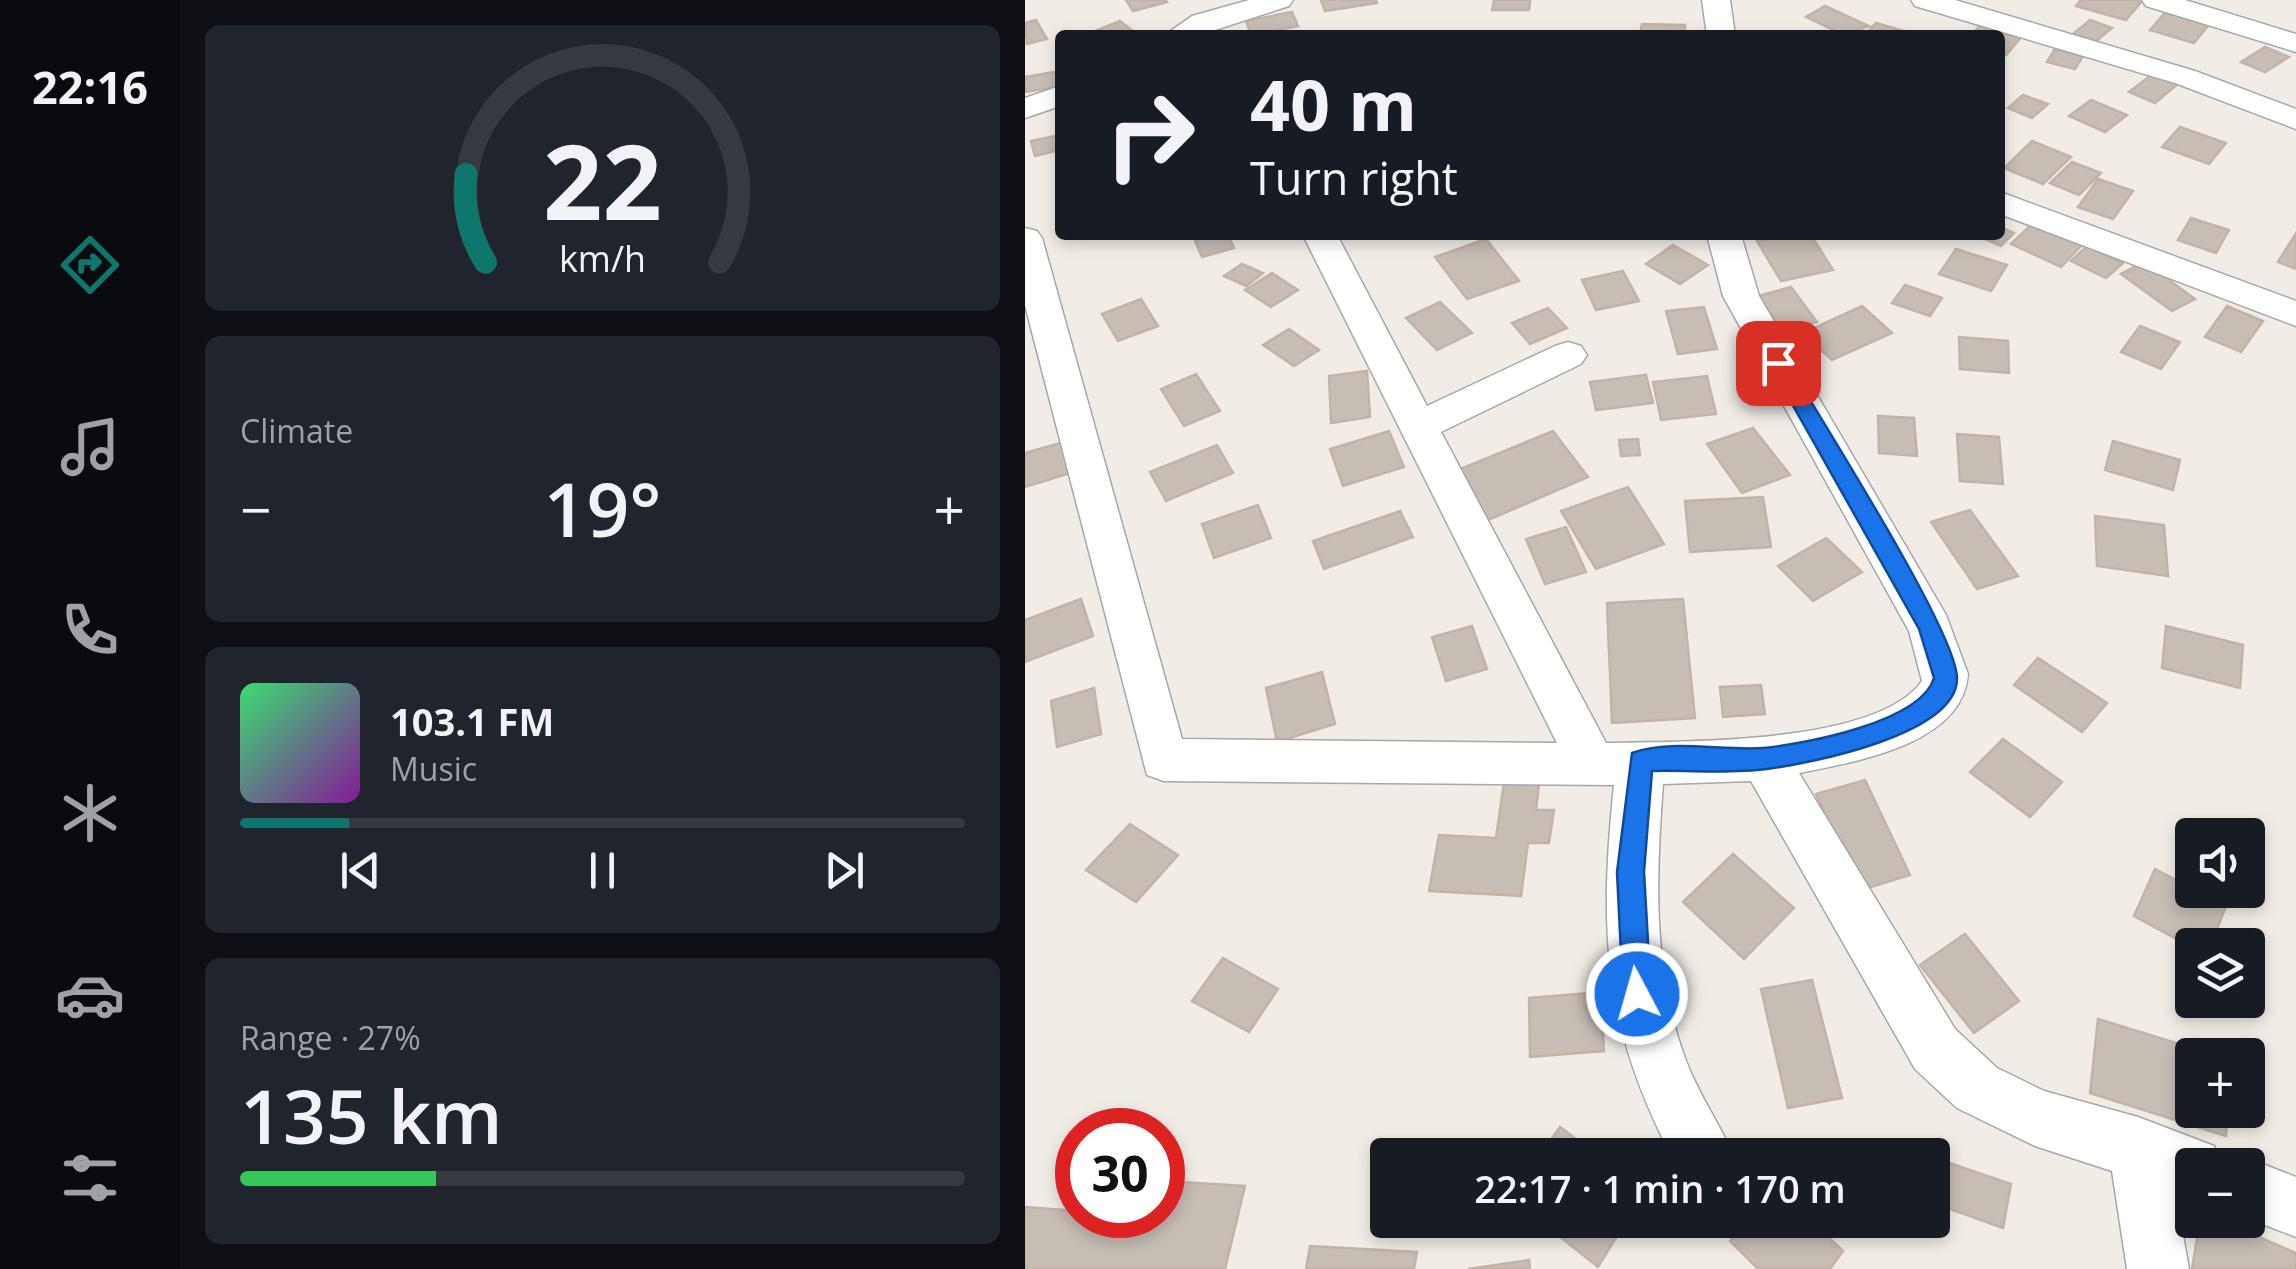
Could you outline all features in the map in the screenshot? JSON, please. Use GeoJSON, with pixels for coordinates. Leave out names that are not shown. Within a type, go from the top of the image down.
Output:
{"type":"FeatureCollection","features":[{"type":"Feature","properties":{"kind":"street"},"geometry":{"type":"LineString","coordinates":[[1201,30],[1279,0]]}},
{"type":"Feature","properties":{"kind":"street"},"geometry":{"type":"LineString","coordinates":[[1716,0],[1720,30]]}},
{"type":"Feature","properties":{"kind":"street"},"geometry":{"type":"LineString","coordinates":[[1925,0],[2167,72],[2296,120]]}},
{"type":"Feature","properties":{"kind":"street"},"geometry":{"type":"LineString","coordinates":[[2156,0],[2296,44]]}},
{"type":"Feature","properties":{"kind":"street"},"geometry":{"type":"LineString","coordinates":[[1025,110],[1055,97]]}},
{"type":"Feature","properties":{"kind":"street"},"geometry":{"type":"LineString","coordinates":[[2005,204],[2296,314]]}},
{"type":"Feature","properties":{"kind":"street"},"geometry":{"type":"LineString","coordinates":[[1025,238],[1164,760],[1616,762],[1765,758],[1857,740],[1927,708],[1941,694],[1945,678],[1929,628],[1741,296],[1725,240]]}},
{"type":"Feature","properties":{"kind":"street"},"geometry":{"type":"LineString","coordinates":[[1323,240],[1417,427],[1616,762],[1631,872],[1637,994],[1661,1072],[1694,1138]]}},
{"type":"Feature","properties":{"kind":"street"},"geometry":{"type":"LineString","coordinates":[[1417,427],[1568,355]]}},
{"type":"Feature","properties":{"kind":"street"},"geometry":{"type":"LineString","coordinates":[[1765,758],[1935,1049],[1977,1088],[2035,1117],[2165,1157],[2158,1269]]}},
{"type":"Feature","properties":{"kind":"street"},"geometry":{"type":"LineString","coordinates":[[2265,1195],[2296,1206]]}},
{"type":"Feature","properties":{"kind":"building"},"geometry":{"type":"Polygon","coordinates":[[[1126,0],[1165,0],[1167,2],[1133,11],[1126,0]]]}},
{"type":"Feature","properties":{"kind":"building"},"geometry":{"type":"Polygon","coordinates":[[[1321,0],[1376,0],[1377,3],[1325,11],[1321,0]]]}},
{"type":"Feature","properties":{"kind":"building"},"geometry":{"type":"Polygon","coordinates":[[[1494,0],[1530,0],[1529,10],[1492,10],[1494,0]]]}},
{"type":"Feature","properties":{"kind":"building"},"geometry":{"type":"Polygon","coordinates":[[[2081,0],[2141,2],[2126,20],[2076,6],[2081,0]]]}},
{"type":"Feature","properties":{"kind":"building"},"geometry":{"type":"Polygon","coordinates":[[[1825,6],[1869,26],[1833,30],[1806,17],[1825,6]]]}},
{"type":"Feature","properties":{"kind":"building"},"geometry":{"type":"Polygon","coordinates":[[[2169,8],[2212,21],[2194,43],[2150,30],[2169,8]]]}},
{"type":"Feature","properties":{"kind":"building"},"geometry":{"type":"Polygon","coordinates":[[[1292,12],[1298,26],[1249,30],[1246,21],[1292,12]]]}},
{"type":"Feature","properties":{"kind":"building"},"geometry":{"type":"Polygon","coordinates":[[[1036,20],[1047,39],[1027,44],[1025,23],[1036,20]]]}},
{"type":"Feature","properties":{"kind":"building"},"geometry":{"type":"Polygon","coordinates":[[[2090,20],[2112,28],[2095,42],[2073,34],[2090,20]]]}},
{"type":"Feature","properties":{"kind":"building"},"geometry":{"type":"Polygon","coordinates":[[[1120,21],[1132,30],[1098,30],[1120,21]]]}},
{"type":"Feature","properties":{"kind":"building"},"geometry":{"type":"Polygon","coordinates":[[[1876,23],[1900,30],[1870,30],[1876,23]]]}},
{"type":"Feature","properties":{"kind":"building"},"geometry":{"type":"Polygon","coordinates":[[[1982,23],[2023,35],[2006,55],[2005,30],[1976,30],[1982,23]]]}},
{"type":"Feature","properties":{"kind":"building"},"geometry":{"type":"Polygon","coordinates":[[[1642,24],[1685,25],[1685,30],[1641,30],[1642,24]]]}},
{"type":"Feature","properties":{"kind":"building"},"geometry":{"type":"Polygon","coordinates":[[[2265,47],[2289,57],[2265,72],[2241,62],[2265,47]]]}},
{"type":"Feature","properties":{"kind":"building"},"geometry":{"type":"Polygon","coordinates":[[[2055,49],[2083,56],[2075,69],[2047,62],[2055,49]]]}},
{"type":"Feature","properties":{"kind":"building"},"geometry":{"type":"Polygon","coordinates":[[[1055,72],[1055,88],[1025,92],[1025,77],[1055,72]]]}},
{"type":"Feature","properties":{"kind":"building"},"geometry":{"type":"Polygon","coordinates":[[[2154,73],[2179,83],[2155,103],[2129,92],[2154,73]]]}},
{"type":"Feature","properties":{"kind":"building"},"geometry":{"type":"Polygon","coordinates":[[[2023,95],[2048,104],[2032,118],[2008,108],[2023,95]]]}},
{"type":"Feature","properties":{"kind":"building"},"geometry":{"type":"Polygon","coordinates":[[[2091,100],[2127,115],[2105,132],[2069,116],[2091,100]]]}},
{"type":"Feature","properties":{"kind":"building"},"geometry":{"type":"Polygon","coordinates":[[[2180,127],[2226,143],[2209,164],[2162,147],[2180,127]]]}},
{"type":"Feature","properties":{"kind":"building"},"geometry":{"type":"Polygon","coordinates":[[[1055,136],[1055,151],[1035,156],[1031,141],[1055,136]]]}},
{"type":"Feature","properties":{"kind":"building"},"geometry":{"type":"Polygon","coordinates":[[[2032,141],[2071,157],[2043,184],[2005,167],[2032,141]]]}},
{"type":"Feature","properties":{"kind":"building"},"geometry":{"type":"Polygon","coordinates":[[[2072,162],[2101,173],[2079,195],[2050,183],[2072,162]]]}},
{"type":"Feature","properties":{"kind":"building"},"geometry":{"type":"Polygon","coordinates":[[[2098,179],[2133,191],[2113,219],[2078,207],[2098,179]]]}},
{"type":"Feature","properties":{"kind":"building"},"geometry":{"type":"Polygon","coordinates":[[[2191,218],[2229,230],[2216,253],[2178,240],[2191,218]]]}},
{"type":"Feature","properties":{"kind":"building"},"geometry":{"type":"Polygon","coordinates":[[[2035,221],[2084,243],[2061,267],[2011,244],[2035,221]]]}},
{"type":"Feature","properties":{"kind":"building"},"geometry":{"type":"Polygon","coordinates":[[[2005,229],[2014,233],[2001,246],[1987,240],[2005,240],[2005,229]]]}},
{"type":"Feature","properties":{"kind":"building"},"geometry":{"type":"Polygon","coordinates":[[[2296,233],[2296,269],[2278,262],[2296,233]]]}},
{"type":"Feature","properties":{"kind":"building"},"geometry":{"type":"Polygon","coordinates":[[[1195,240],[1230,240],[1234,248],[1202,257],[1195,240]]]}},
{"type":"Feature","properties":{"kind":"building"},"geometry":{"type":"Polygon","coordinates":[[[1487,240],[1519,281],[1467,299],[1435,257],[1487,240]]]}},
{"type":"Feature","properties":{"kind":"building"},"geometry":{"type":"Polygon","coordinates":[[[1814,240],[1833,270],[1781,281],[1757,241],[1814,240]]]}},
{"type":"Feature","properties":{"kind":"building"},"geometry":{"type":"Polygon","coordinates":[[[1673,245],[1708,265],[1680,284],[1646,264],[1673,245]]]}},
{"type":"Feature","properties":{"kind":"building"},"geometry":{"type":"Polygon","coordinates":[[[2087,246],[2123,263],[2106,278],[2071,261],[2087,246]]]}},
{"type":"Feature","properties":{"kind":"building"},"geometry":{"type":"Polygon","coordinates":[[[1956,249],[2007,265],[1991,291],[1939,274],[1956,249]]]}},
{"type":"Feature","properties":{"kind":"building"},"geometry":{"type":"Polygon","coordinates":[[[2144,262],[2195,299],[2172,311],[2121,274],[2144,262]]]}},
{"type":"Feature","properties":{"kind":"building"},"geometry":{"type":"Polygon","coordinates":[[[1242,264],[1263,273],[1246,286],[1224,276],[1242,264]]]}},
{"type":"Feature","properties":{"kind":"building"},"geometry":{"type":"Polygon","coordinates":[[[1623,271],[1639,301],[1596,310],[1582,280],[1623,271]]]}},
{"type":"Feature","properties":{"kind":"building"},"geometry":{"type":"Polygon","coordinates":[[[1272,273],[1298,290],[1271,307],[1245,290],[1272,273]]]}},
{"type":"Feature","properties":{"kind":"building"},"geometry":{"type":"Polygon","coordinates":[[[1905,285],[1942,298],[1930,316],[1892,303],[1905,285]]]}},
{"type":"Feature","properties":{"kind":"building"},"geometry":{"type":"Polygon","coordinates":[[[1791,287],[1817,322],[1783,331],[1758,296],[1791,287]]]}},
{"type":"Feature","properties":{"kind":"building"},"geometry":{"type":"Polygon","coordinates":[[[1141,299],[1158,326],[1118,341],[1102,314],[1141,299]]]}},
{"type":"Feature","properties":{"kind":"building"},"geometry":{"type":"Polygon","coordinates":[[[1440,302],[1472,333],[1437,350],[1406,318],[1440,302]]]}},
{"type":"Feature","properties":{"kind":"building"},"geometry":{"type":"Polygon","coordinates":[[[1862,306],[1892,333],[1832,360],[1803,333],[1862,306]]]}},
{"type":"Feature","properties":{"kind":"building"},"geometry":{"type":"Polygon","coordinates":[[[2227,306],[2263,321],[2241,352],[2205,337],[2227,306]]]}},
{"type":"Feature","properties":{"kind":"building"},"geometry":{"type":"Polygon","coordinates":[[[1704,307],[1717,349],[1678,354],[1666,311],[1704,307]]]}},
{"type":"Feature","properties":{"kind":"building"},"geometry":{"type":"Polygon","coordinates":[[[1548,308],[1567,328],[1530,344],[1512,323],[1548,308]]]}},
{"type":"Feature","properties":{"kind":"building"},"geometry":{"type":"Polygon","coordinates":[[[2140,326],[2180,342],[2161,369],[2121,352],[2140,326]]]}},
{"type":"Feature","properties":{"kind":"building"},"geometry":{"type":"Polygon","coordinates":[[[1289,329],[1319,350],[1294,366],[1263,345],[1289,329]]]}},
{"type":"Feature","properties":{"kind":"building"},"geometry":{"type":"Polygon","coordinates":[[[1959,337],[2008,341],[2009,373],[1960,369],[1959,337]]]}},
{"type":"Feature","properties":{"kind":"building"},"geometry":{"type":"Polygon","coordinates":[[[1367,371],[1370,417],[1331,423],[1329,376],[1367,371]]]}},
{"type":"Feature","properties":{"kind":"building"},"geometry":{"type":"Polygon","coordinates":[[[1196,374],[1220,411],[1184,426],[1161,389],[1196,374]]]}},
{"type":"Feature","properties":{"kind":"building"},"geometry":{"type":"Polygon","coordinates":[[[1646,375],[1653,403],[1596,410],[1590,382],[1646,375]]]}},
{"type":"Feature","properties":{"kind":"building"},"geometry":{"type":"Polygon","coordinates":[[[1707,376],[1716,414],[1661,420],[1653,382],[1707,376]]]}},
{"type":"Feature","properties":{"kind":"building"},"geometry":{"type":"Polygon","coordinates":[[[1878,416],[1914,418],[1917,456],[1879,453],[1878,416]]]}},
{"type":"Feature","properties":{"kind":"building"},"geometry":{"type":"Polygon","coordinates":[[[1753,428],[1790,475],[1742,493],[1707,444],[1753,428]]]}},
{"type":"Feature","properties":{"kind":"building"},"geometry":{"type":"Polygon","coordinates":[[[1389,431],[1404,467],[1343,486],[1330,449],[1389,431]]]}},
{"type":"Feature","properties":{"kind":"building"},"geometry":{"type":"Polygon","coordinates":[[[1553,431],[1588,477],[1486,521],[1453,472],[1553,431]]]}},
{"type":"Feature","properties":{"kind":"building"},"geometry":{"type":"Polygon","coordinates":[[[1957,434],[1999,437],[2003,484],[1960,481],[1957,434]]]}},
{"type":"Feature","properties":{"kind":"building"},"geometry":{"type":"Polygon","coordinates":[[[1638,439],[1640,455],[1621,456],[1619,440],[1638,439]]]}},
{"type":"Feature","properties":{"kind":"building"},"geometry":{"type":"Polygon","coordinates":[[[1067,441],[1074,472],[1025,487],[1025,453],[1067,441]]]}},
{"type":"Feature","properties":{"kind":"building"},"geometry":{"type":"Polygon","coordinates":[[[2113,441],[2180,460],[2173,490],[2105,470],[2113,441]]]}},
{"type":"Feature","properties":{"kind":"building"},"geometry":{"type":"Polygon","coordinates":[[[1217,445],[1233,473],[1166,501],[1150,472],[1217,445]]]}},
{"type":"Feature","properties":{"kind":"building"},"geometry":{"type":"Polygon","coordinates":[[[1628,487],[1664,544],[1596,569],[1561,511],[1628,487]]]}},
{"type":"Feature","properties":{"kind":"building"},"geometry":{"type":"Polygon","coordinates":[[[1763,497],[1771,547],[1690,552],[1685,501],[1763,497]]]}},
{"type":"Feature","properties":{"kind":"building"},"geometry":{"type":"Polygon","coordinates":[[[1258,505],[1271,538],[1214,558],[1202,524],[1258,505]]]}},
{"type":"Feature","properties":{"kind":"building"},"geometry":{"type":"Polygon","coordinates":[[[1970,510],[2018,576],[1977,589],[1931,522],[1970,510]]]}},
{"type":"Feature","properties":{"kind":"building"},"geometry":{"type":"Polygon","coordinates":[[[1400,511],[1413,537],[1324,569],[1313,541],[1400,511]]]}},
{"type":"Feature","properties":{"kind":"building"},"geometry":{"type":"Polygon","coordinates":[[[2095,516],[2164,525],[2168,576],[2097,566],[2095,516]]]}},
{"type":"Feature","properties":{"kind":"building"},"geometry":{"type":"Polygon","coordinates":[[[1566,527],[1586,572],[1545,584],[1526,539],[1566,527]]]}},
{"type":"Feature","properties":{"kind":"building"},"geometry":{"type":"Polygon","coordinates":[[[1826,538],[1862,572],[1813,601],[1778,566],[1826,538]]]}},
{"type":"Feature","properties":{"kind":"building"},"geometry":{"type":"Polygon","coordinates":[[[1081,599],[1093,636],[1025,662],[1025,620],[1081,599]]]}},
{"type":"Feature","properties":{"kind":"building"},"geometry":{"type":"Polygon","coordinates":[[[1683,599],[1695,718],[1612,723],[1607,603],[1683,599]]]}},
{"type":"Feature","properties":{"kind":"building"},"geometry":{"type":"Polygon","coordinates":[[[1472,626],[1487,669],[1446,681],[1432,637],[1472,626]]]}},
{"type":"Feature","properties":{"kind":"building"},"geometry":{"type":"Polygon","coordinates":[[[2166,626],[2243,645],[2240,688],[2162,668],[2166,626]]]}},
{"type":"Feature","properties":{"kind":"building"},"geometry":{"type":"Polygon","coordinates":[[[2038,658],[2107,703],[2082,732],[2014,685],[2038,658]]]}},
{"type":"Feature","properties":{"kind":"building"},"geometry":{"type":"Polygon","coordinates":[[[1322,672],[1335,724],[1277,742],[1266,688],[1322,672]]]}},
{"type":"Feature","properties":{"kind":"building"},"geometry":{"type":"Polygon","coordinates":[[[1761,685],[1765,714],[1723,717],[1720,687],[1761,685]]]}},
{"type":"Feature","properties":{"kind":"building"},"geometry":{"type":"Polygon","coordinates":[[[1094,688],[1101,734],[1057,747],[1051,701],[1094,688]]]}},
{"type":"Feature","properties":{"kind":"building"},"geometry":{"type":"Polygon","coordinates":[[[2003,739],[2062,782],[2030,817],[1970,772],[2003,739]]]}},
{"type":"Feature","properties":{"kind":"building"},"geometry":{"type":"Polygon","coordinates":[[[1865,780],[1910,875],[1858,891],[1816,794],[1865,780]]]}},
{"type":"Feature","properties":{"kind":"building"},"geometry":{"type":"Polygon","coordinates":[[[1504,782],[1539,784],[1536,810],[1554,810],[1549,843],[1528,843],[1521,896],[1429,891],[1439,835],[1496,838],[1504,782]]]}},
{"type":"Feature","properties":{"kind":"building"},"geometry":{"type":"Polygon","coordinates":[[[1130,824],[1178,855],[1136,902],[1086,870],[1130,824]]]}},
{"type":"Feature","properties":{"kind":"building"},"geometry":{"type":"Polygon","coordinates":[[[1733,854],[1794,908],[1744,959],[1683,902],[1733,854]]]}},
{"type":"Feature","properties":{"kind":"building"},"geometry":{"type":"Polygon","coordinates":[[[2155,869],[2175,879],[2175,908],[2225,908],[2218,928],[2175,928],[2175,938],[2134,916],[2155,869]]]}},
{"type":"Feature","properties":{"kind":"building"},"geometry":{"type":"Polygon","coordinates":[[[1965,934],[2019,1001],[1974,1033],[1920,965],[1965,934]]]}},
{"type":"Feature","properties":{"kind":"building"},"geometry":{"type":"Polygon","coordinates":[[[1223,958],[1278,989],[1249,1032],[1192,1001],[1223,958]]]}},
{"type":"Feature","properties":{"kind":"building"},"geometry":{"type":"Polygon","coordinates":[[[1812,980],[1842,1098],[1788,1108],[1761,989],[1812,980]]]}},
{"type":"Feature","properties":{"kind":"building"},"geometry":{"type":"Polygon","coordinates":[[[1601,992],[1604,1051],[1530,1057],[1529,998],[1601,992]]]}},
{"type":"Feature","properties":{"kind":"building"},"geometry":{"type":"Polygon","coordinates":[[[2098,1019],[2175,1043],[2175,1120],[2090,1093],[2098,1019]]]}},
{"type":"Feature","properties":{"kind":"building"},"geometry":{"type":"Polygon","coordinates":[[[1560,1127],[1575,1138],[1552,1138],[1560,1127]]]}},
{"type":"Feature","properties":{"kind":"building"},"geometry":{"type":"Polygon","coordinates":[[[2201,1128],[2227,1128],[2226,1136],[2201,1128]]]}},
{"type":"Feature","properties":{"kind":"building"},"geometry":{"type":"Polygon","coordinates":[[[1950,1163],[2011,1184],[2003,1228],[1950,1209],[1950,1163]]]}},
{"type":"Feature","properties":{"kind":"building"},"geometry":{"type":"Polygon","coordinates":[[[1185,1182],[1245,1186],[1225,1269],[1025,1269],[1025,1207],[1055,1209],[1055,1238],[1185,1238],[1185,1182]]]}},
{"type":"Feature","properties":{"kind":"building"},"geometry":{"type":"Polygon","coordinates":[[[1562,1238],[1616,1238],[1598,1267],[1562,1238]]]}},
{"type":"Feature","properties":{"kind":"building"},"geometry":{"type":"Polygon","coordinates":[[[1829,1238],[1843,1251],[1830,1269],[1758,1269],[1730,1241],[1829,1238]]]}},
{"type":"Feature","properties":{"kind":"building"},"geometry":{"type":"Polygon","coordinates":[[[2197,1238],[2261,1238],[2296,1253],[2296,1269],[2192,1269],[2197,1238]]]}},
{"type":"Feature","properties":{"kind":"building"},"geometry":{"type":"Polygon","coordinates":[[[1310,1246],[1417,1252],[1414,1269],[1306,1269],[1310,1246]]]}},
{"type":"Feature","properties":{"kind":"building"},"geometry":{"type":"Polygon","coordinates":[[[1529,1260],[1530,1269],[1468,1269],[1529,1260]]]}},
{"type":"Feature","properties":{"kind":"route"},"geometry":{"type":"LineString","coordinates":[[1637,994],[1630,930],[1641,760],[1765,758],[1857,740],[1927,708],[1941,694],[1945,678],[1929,628],[1778,363]]}}]}
